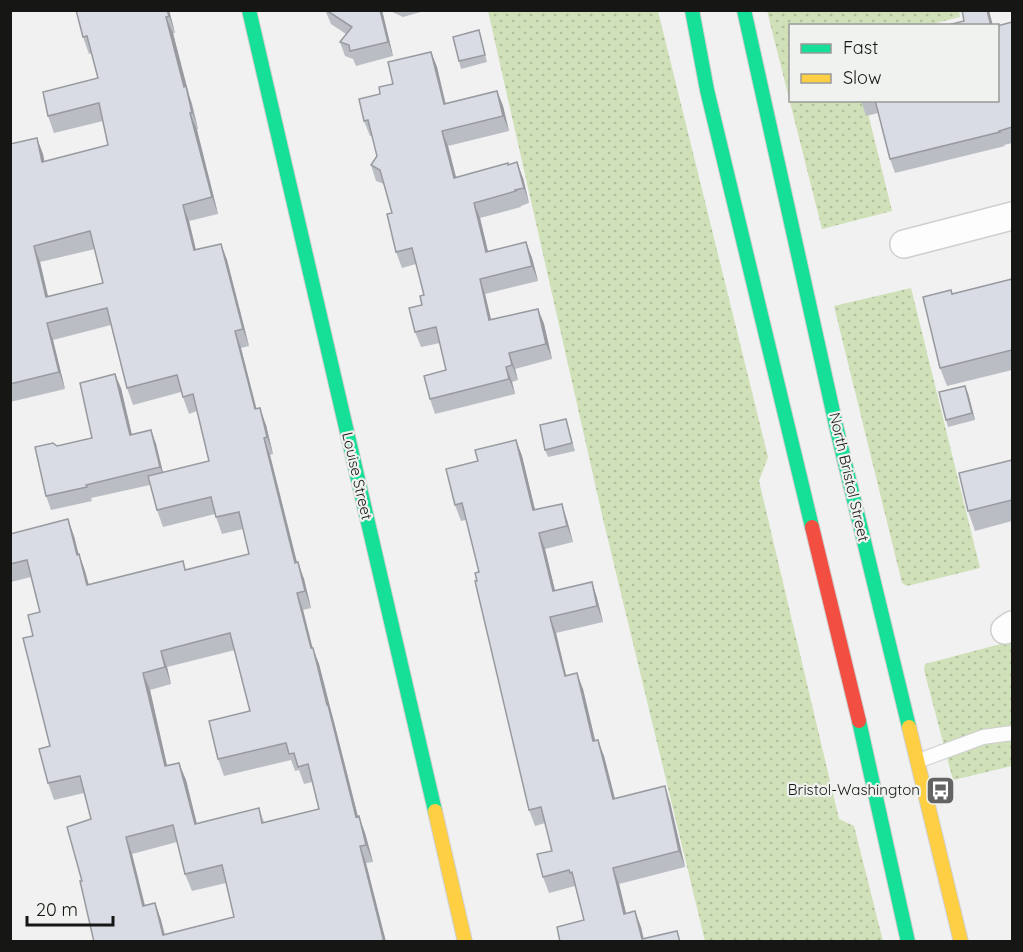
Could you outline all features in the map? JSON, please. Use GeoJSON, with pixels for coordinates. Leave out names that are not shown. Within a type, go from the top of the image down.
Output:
{"type":"FeatureCollection","features":[{"type":"Feature","properties":{"kind":"main road","name":"Louise Street"},"geometry":{"type":"LineString","coordinates":[[249,10],[465,942]]}},
{"type":"Feature","properties":{"kind":"main road"},"geometry":{"type":"LineString","coordinates":[[692,10],[707,90],[867,753],[908,942]]}},
{"type":"Feature","properties":{"kind":"main road","name":"North Bristol Street"},"geometry":{"type":"LineString","coordinates":[[744,10],[837,430],[961,942]]}},
{"type":"Feature","properties":{"kind":"street"},"geometry":{"type":"LineString","coordinates":[[904,244],[1012,216]]}},
{"type":"Feature","properties":{"kind":"lane"},"geometry":{"type":"LineString","coordinates":[[918,761],[983,737],[1012,733]]}},
{"type":"Feature","properties":{"kind":"green space"},"geometry":{"type":"Polygon","coordinates":[[[488,11],[658,11],[768,457],[759,481],[839,819],[854,826],[883,941],[705,941],[603,519],[488,11]]]}},
{"type":"Feature","properties":{"kind":"green space"},"geometry":{"type":"Polygon","coordinates":[[[767,11],[959,11],[960,17],[932,24],[789,24],[789,98],[767,11]]]}},
{"type":"Feature","properties":{"kind":"green space"},"geometry":{"type":"Polygon","coordinates":[[[790,102],[865,102],[892,211],[822,229],[790,102]]]}},
{"type":"Feature","properties":{"kind":"green space"},"geometry":{"type":"Polygon","coordinates":[[[911,288],[980,568],[907,586],[902,583],[834,306],[911,288]]]}},
{"type":"Feature","properties":{"kind":"green space"},"geometry":{"type":"Polygon","coordinates":[[[1012,641],[1012,766],[953,780],[924,670],[925,664],[1012,641]]]}},
{"type":"Feature","properties":{"kind":"building"},"geometry":{"type":"Polygon","coordinates":[[[76,10],[167,10],[169,16],[166,17],[184,87],[186,86],[192,113],[190,113],[212,197],[183,205],[194,250],[221,244],[243,329],[235,331],[255,409],[260,408],[267,437],[264,438],[295,563],[298,562],[305,591],[297,593],[356,817],[359,816],[366,845],[360,846],[384,942],[94,942],[80,881],[82,881],[67,827],[91,819],[80,776],[48,783],[39,749],[50,746],[23,638],[33,636],[28,615],[40,612],[27,560],[10,564],[10,534],[68,519],[87,585],[183,561],[185,570],[249,554],[239,512],[216,517],[211,497],[157,510],[148,476],[209,461],[193,394],[183,397],[177,375],[127,388],[107,308],[47,323],[59,372],[10,384],[10,144],[37,138],[42,162],[108,145],[99,103],[48,116],[43,92],[98,78],[87,36],[83,37],[76,10]],[[90,231],[34,246],[46,297],[103,283],[90,231]],[[230,633],[161,651],[165,667],[143,673],[165,766],[179,763],[195,824],[259,808],[262,823],[319,809],[308,764],[298,767],[294,753],[289,754],[286,743],[218,759],[209,721],[250,711],[230,633]],[[173,825],[126,837],[143,906],[155,903],[163,935],[234,917],[222,865],[185,874],[173,825]]]}},
{"type":"Feature","properties":{"kind":"building"},"geometry":{"type":"Polygon","coordinates":[[[326,10],[380,10],[388,42],[350,51],[349,45],[340,42],[352,27],[326,10]]]}},
{"type":"Feature","properties":{"kind":"building"},"geometry":{"type":"Polygon","coordinates":[[[962,10],[987,10],[990,24],[952,24],[964,21],[962,10]]]}},
{"type":"Feature","properties":{"kind":"building"},"geometry":{"type":"Polygon","coordinates":[[[1012,22],[1012,127],[890,159],[876,102],[999,102],[999,25],[1012,22]]]}},
{"type":"Feature","properties":{"kind":"building"},"geometry":{"type":"Polygon","coordinates":[[[479,30],[485,55],[459,61],[453,37],[479,30]]]}},
{"type":"Feature","properties":{"kind":"building"},"geometry":{"type":"Polygon","coordinates":[[[431,52],[444,104],[497,91],[503,116],[442,131],[454,178],[517,162],[524,188],[474,203],[486,252],[526,242],[532,266],[480,279],[489,320],[538,309],[546,344],[509,353],[512,365],[506,367],[509,379],[430,399],[424,376],[446,370],[436,327],[415,332],[409,308],[422,305],[420,296],[424,295],[412,248],[396,252],[387,214],[392,213],[380,170],[371,165],[377,156],[368,120],[364,121],[359,99],[380,94],[379,87],[393,84],[388,62],[431,52]]]}},
{"type":"Feature","properties":{"kind":"building"},"geometry":{"type":"Polygon","coordinates":[[[1012,279],[1012,350],[940,368],[923,297],[951,290],[952,294],[1012,279]]]}},
{"type":"Feature","properties":{"kind":"building"},"geometry":{"type":"Polygon","coordinates":[[[115,374],[130,435],[151,430],[160,467],[46,496],[35,447],[53,443],[57,446],[92,438],[80,383],[115,374]]]}},
{"type":"Feature","properties":{"kind":"building"},"geometry":{"type":"Polygon","coordinates":[[[965,386],[972,413],[946,420],[939,392],[965,386]]]}},
{"type":"Feature","properties":{"kind":"building"},"geometry":{"type":"Polygon","coordinates":[[[566,419],[572,443],[545,450],[540,425],[566,419]]]}},
{"type":"Feature","properties":{"kind":"building"},"geometry":{"type":"Polygon","coordinates":[[[516,440],[533,510],[562,504],[567,526],[539,533],[553,591],[592,582],[597,606],[550,617],[565,676],[577,673],[593,741],[598,740],[613,799],[665,786],[679,851],[613,868],[624,914],[635,911],[642,939],[677,931],[680,942],[560,942],[557,927],[584,920],[572,872],[570,873],[569,870],[543,877],[537,854],[552,851],[541,807],[529,810],[475,581],[477,581],[475,573],[479,572],[462,503],[455,505],[446,469],[478,461],[475,450],[516,440]]]}},
{"type":"Feature","properties":{"kind":"building"},"geometry":{"type":"Polygon","coordinates":[[[1012,460],[1012,500],[968,511],[959,473],[1012,460]]]}},
{"type":"Feature","properties":{"kind":"traffic: fast"},"geometry":{"type":"LineString","coordinates":[[249,10],[435,811]]}},
{"type":"Feature","properties":{"kind":"traffic: fast"},"geometry":{"type":"LineString","coordinates":[[692,10],[707,90],[812,527]]}},
{"type":"Feature","properties":{"kind":"traffic: fast"},"geometry":{"type":"LineString","coordinates":[[744,10],[837,430],[909,727]]}},
{"type":"Feature","properties":{"kind":"traffic: fast"},"geometry":{"type":"LineString","coordinates":[[859,721],[908,942]]}},
{"type":"Feature","properties":{"kind":"traffic: slow"},"geometry":{"type":"LineString","coordinates":[[909,727],[961,942]]}},
{"type":"Feature","properties":{"kind":"traffic: slow"},"geometry":{"type":"LineString","coordinates":[[435,811],[465,942]]}},
{"type":"Feature","properties":{"kind":"traffic: jam"},"geometry":{"type":"LineString","coordinates":[[812,527],[859,721]]}},
{"type":"Feature","properties":{"kind":"place","name":"Bristol-Washington"},"geometry":{"type":"Point","coordinates":[941,790]}}]}
